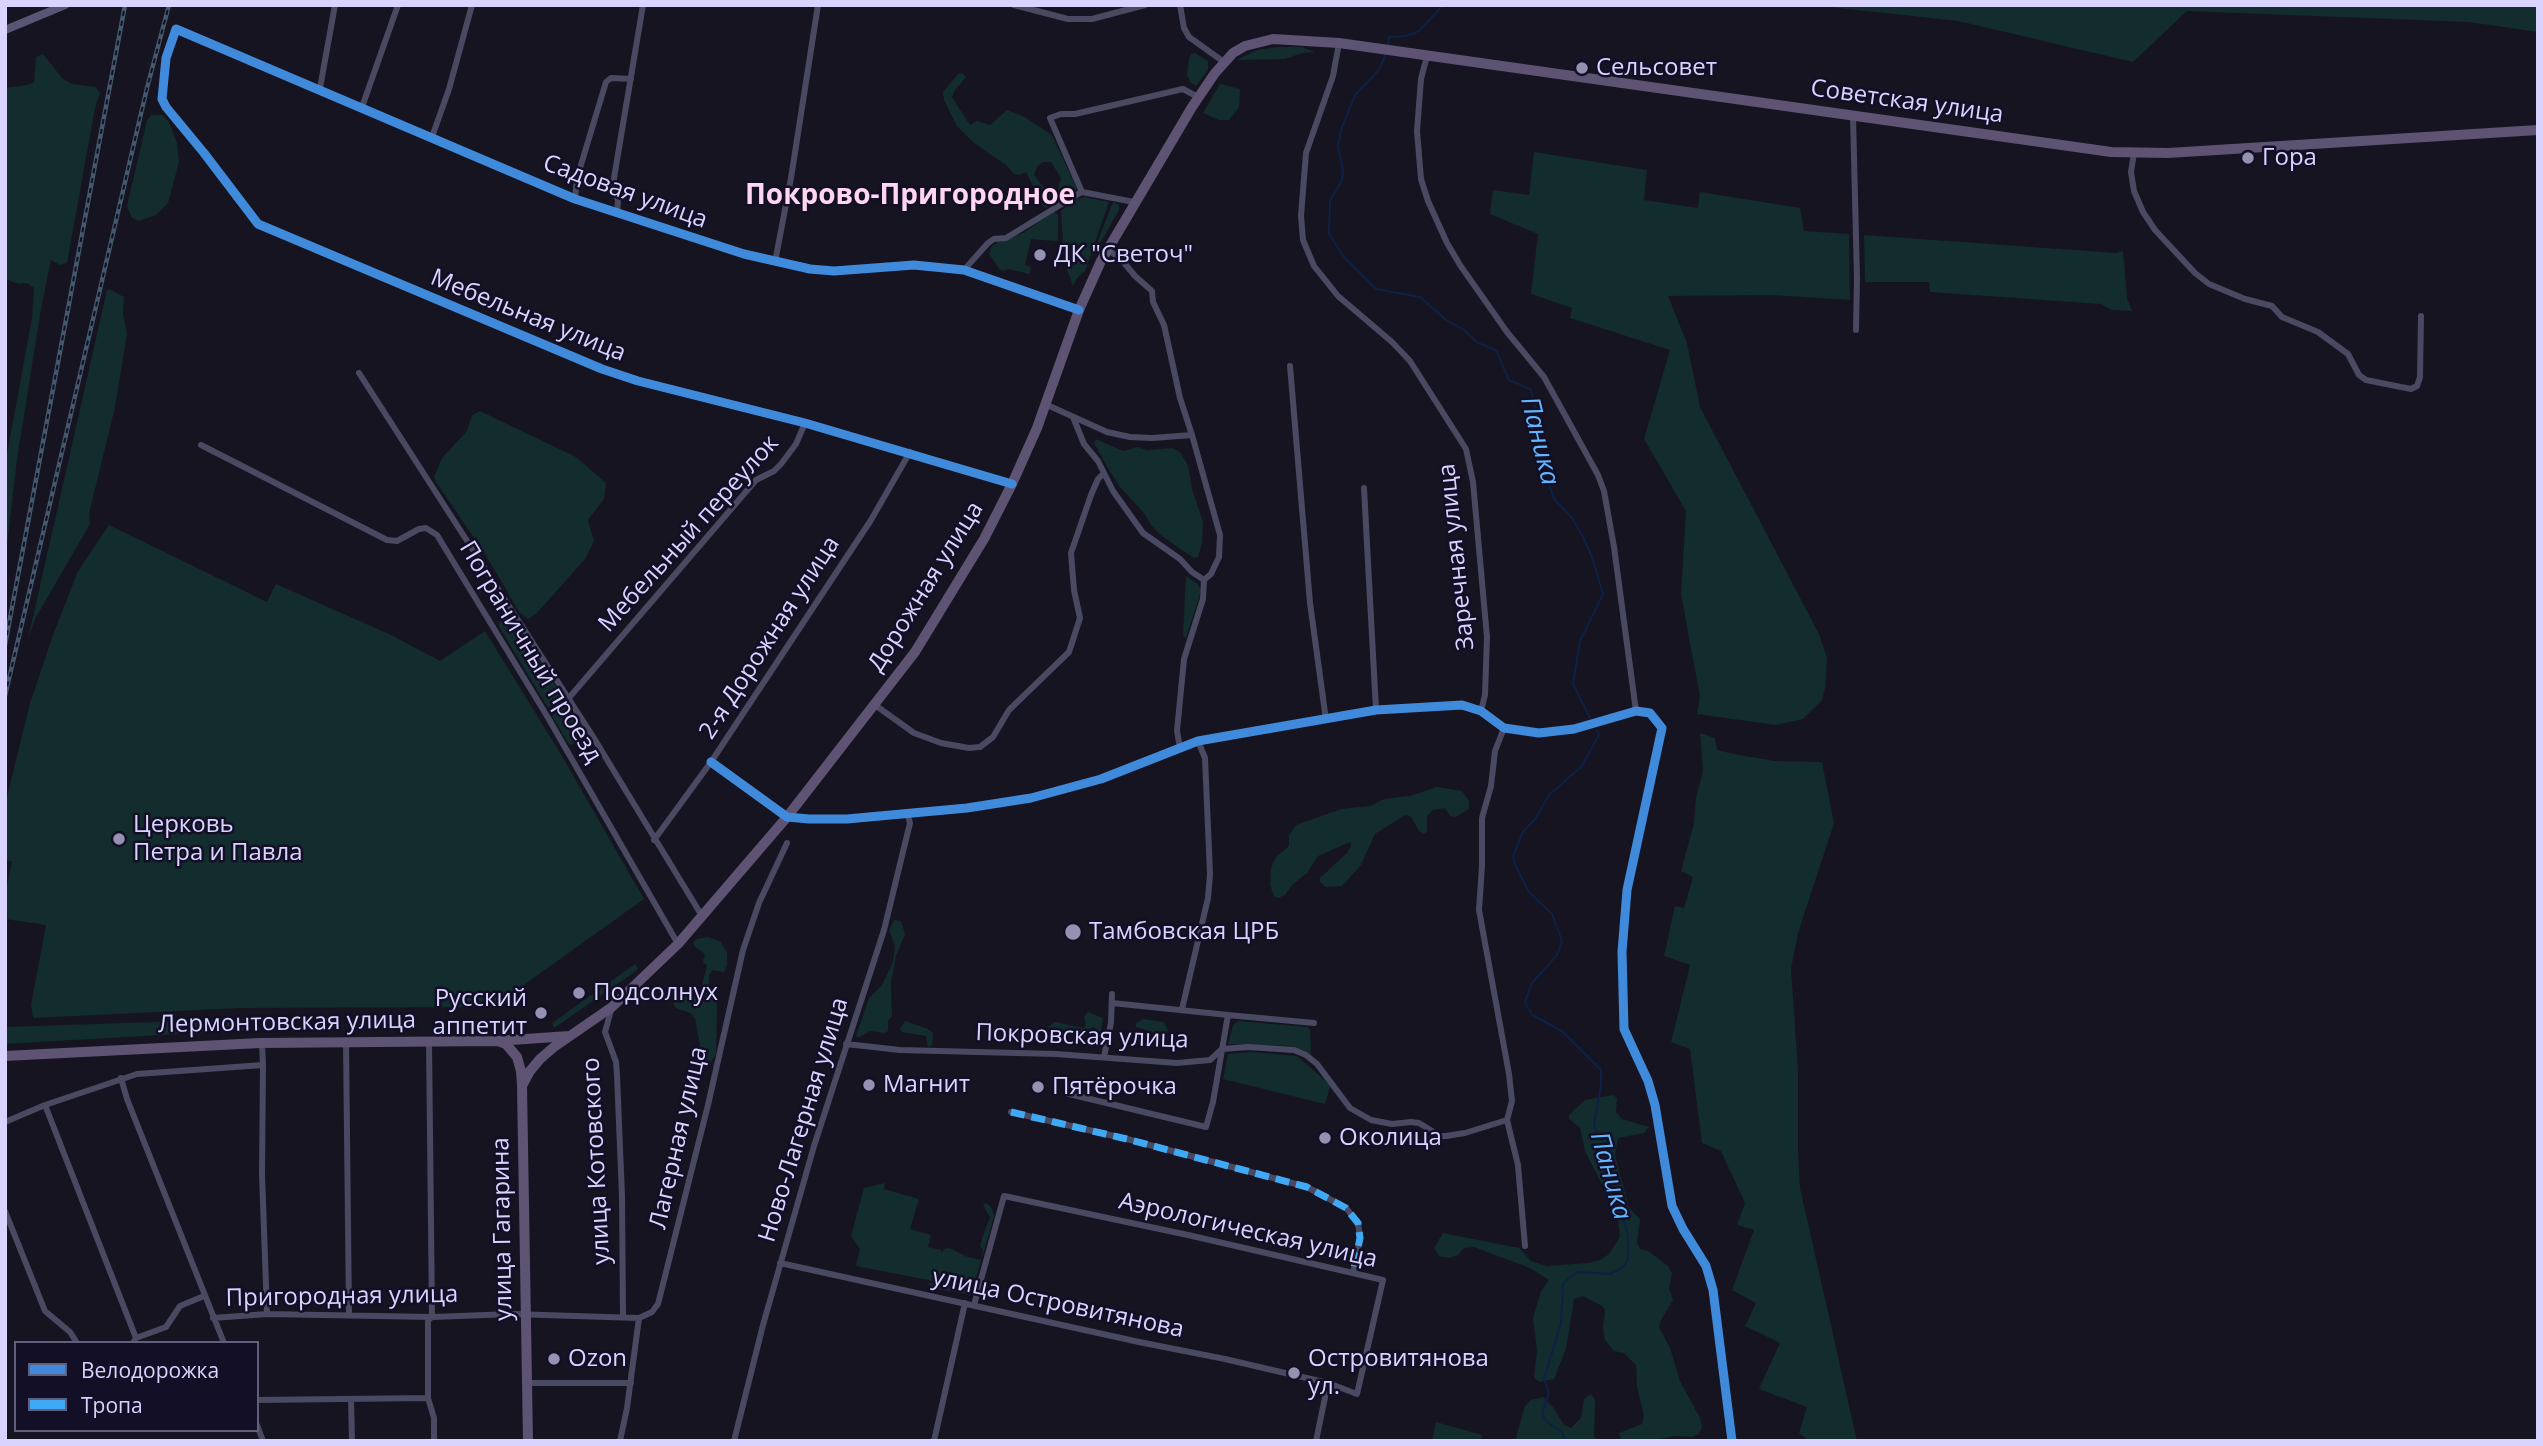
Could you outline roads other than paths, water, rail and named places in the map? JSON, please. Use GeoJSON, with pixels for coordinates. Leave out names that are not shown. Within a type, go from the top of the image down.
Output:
{"type":"FeatureCollection","features":[{"type":"Feature","properties":{"kind":"main road","name":"Дорожная улица"},"geometry":{"type":"LineString","coordinates":[[570,1036],[612,1007],[678,944],[787,817],[876,705],[932,625],[984,539],[1012,484],[1079,310],[1107,249],[1134,202],[1199,97],[1224,62],[1245,46],[1273,39]]}},
{"type":"Feature","properties":{"kind":"main road","name":"Советская улица"},"geometry":{"type":"LineString","coordinates":[[1273,39],[1339,43],[2071,147],[2134,153],[2538,130]]}},
{"type":"Feature","properties":{"kind":"main road","name":"Лермонтовская улица"},"geometry":{"type":"LineString","coordinates":[[5,1056],[262,1043],[497,1041],[570,1036]]}},
{"type":"Feature","properties":{"kind":"main road"},"geometry":{"type":"LineString","coordinates":[[522,1086],[540,1059],[570,1036]]}},
{"type":"Feature","properties":{"kind":"main road","name":"улица Гагарина"},"geometry":{"type":"LineString","coordinates":[[497,1041],[506,1044],[517,1057],[522,1072],[528,1441]]}},
{"type":"Feature","properties":{"kind":"street"},"geometry":{"type":"LineString","coordinates":[[5,30],[65,5]]}},
{"type":"Feature","properties":{"kind":"street"},"geometry":{"type":"LineString","coordinates":[[320,88],[335,5]]}},
{"type":"Feature","properties":{"kind":"street"},"geometry":{"type":"LineString","coordinates":[[362,107],[398,5]]}},
{"type":"Feature","properties":{"kind":"street"},"geometry":{"type":"LineString","coordinates":[[432,137],[449,89],[472,5]]}},
{"type":"Feature","properties":{"kind":"street"},"geometry":{"type":"LineString","coordinates":[[617,214],[618,200],[612,190],[643,5]]}},
{"type":"Feature","properties":{"kind":"street"},"geometry":{"type":"LineString","coordinates":[[775,262],[818,5]]}},
{"type":"Feature","properties":{"kind":"street"},"geometry":{"type":"LineString","coordinates":[[1014,5],[1068,19],[1092,19],[1145,5]]}},
{"type":"Feature","properties":{"kind":"street"},"geometry":{"type":"LineString","coordinates":[[1180,5],[1184,28],[1189,37],[1224,62]]}},
{"type":"Feature","properties":{"kind":"street","name":"Садовая улица"},"geometry":{"type":"LineString","coordinates":[[176,29],[617,214],[775,262],[834,271],[914,265],[964,270],[1079,310]]}},
{"type":"Feature","properties":{"kind":"street","name":"Мебельная улица"},"geometry":{"type":"LineString","coordinates":[[176,29],[166,58],[162,99],[258,224],[602,369],[638,381],[910,452],[1012,484]]}},
{"type":"Feature","properties":{"kind":"street","name":"Заречная улица"},"geometry":{"type":"LineString","coordinates":[[1339,43],[1333,76],[1306,153],[1301,216],[1303,240],[1314,266],[1338,296],[1410,361],[1466,449],[1473,482],[1487,637],[1485,695],[1481,711]]}},
{"type":"Feature","properties":{"kind":"street"},"geometry":{"type":"LineString","coordinates":[[1427,56],[1421,79],[1417,131],[1421,179],[1428,201],[1460,265],[1507,332],[1544,377],[1598,475],[1604,491],[1615,547],[1636,711]]}},
{"type":"Feature","properties":{"kind":"street"},"geometry":{"type":"LineString","coordinates":[[575,198],[577,178],[606,82],[611,78],[631,79]]}},
{"type":"Feature","properties":{"kind":"street"},"geometry":{"type":"LineString","coordinates":[[1082,192],[1050,118],[1183,89],[1199,97]]}},
{"type":"Feature","properties":{"kind":"street"},"geometry":{"type":"LineString","coordinates":[[1853,116],[1856,330]]}},
{"type":"Feature","properties":{"kind":"street"},"geometry":{"type":"LineString","coordinates":[[2134,153],[2131,172],[2134,191],[2143,212],[2155,230],[2195,273],[2209,284],[2245,299],[2272,306],[2282,317],[2318,332],[2348,354],[2359,375],[2366,380],[2411,389],[2417,386],[2420,377],[2421,316]]}},
{"type":"Feature","properties":{"kind":"street"},"geometry":{"type":"LineString","coordinates":[[964,270],[994,239],[1006,238],[1082,192],[1134,202]]}},
{"type":"Feature","properties":{"kind":"street"},"geometry":{"type":"LineString","coordinates":[[1107,249],[1121,258],[1135,276],[1152,291],[1153,302],[1168,339],[1180,398],[1220,535],[1219,557],[1211,574],[1204,580],[1203,598],[1184,659],[1177,731],[1180,748]]}},
{"type":"Feature","properties":{"kind":"street"},"geometry":{"type":"LineString","coordinates":[[1290,366],[1310,603],[1326,720]]}},
{"type":"Feature","properties":{"kind":"street"},"geometry":{"type":"LineString","coordinates":[[359,373],[593,735],[702,916]]}},
{"type":"Feature","properties":{"kind":"street"},"geometry":{"type":"LineString","coordinates":[[1045,404],[1107,432],[1130,437],[1192,435]]}},
{"type":"Feature","properties":{"kind":"street"},"geometry":{"type":"LineString","coordinates":[[1073,417],[1084,444],[1147,537],[1181,559],[1192,572],[1204,580]]}},
{"type":"Feature","properties":{"kind":"street","name":"Мебельный переулок"},"geometry":{"type":"LineString","coordinates":[[568,699],[756,481],[781,464],[796,444],[806,423]]}},
{"type":"Feature","properties":{"kind":"street","name":"Пограничный проезд"},"geometry":{"type":"LineString","coordinates":[[201,445],[387,540],[397,541],[426,528],[437,535],[552,725],[678,944]]}},
{"type":"Feature","properties":{"kind":"street","name":"2-я Дорожная улица"},"geometry":{"type":"LineString","coordinates":[[654,840],[711,762],[871,520],[910,452]]}},
{"type":"Feature","properties":{"kind":"street"},"geometry":{"type":"LineString","coordinates":[[876,705],[914,733],[941,743],[969,748],[980,747],[993,737],[1009,709],[1069,652],[1080,618],[1070,553],[1091,495],[1103,474]]}},
{"type":"Feature","properties":{"kind":"street"},"geometry":{"type":"LineString","coordinates":[[1364,488],[1376,710]]}},
{"type":"Feature","properties":{"kind":"street"},"geometry":{"type":"LineString","coordinates":[[711,762],[787,817],[809,820],[846,819],[967,808],[1060,791],[1137,766],[1198,741],[1376,710],[1462,705],[1481,711],[1504,729],[1539,733],[1574,729],[1636,711],[1650,713],[1661,728],[1627,890],[1622,952],[1624,1029],[1656,1105],[1672,1206],[1706,1266],[1713,1290],[1732,1441]]}},
{"type":"Feature","properties":{"kind":"street"},"geometry":{"type":"LineString","coordinates":[[1504,729],[1495,751],[1491,786],[1482,818],[1479,910],[1509,1074],[1512,1101],[1507,1120],[1518,1165],[1525,1246]]}},
{"type":"Feature","properties":{"kind":"street"},"geometry":{"type":"LineString","coordinates":[[1182,1009],[1208,898],[1210,874],[1205,758],[1198,741]]}},
{"type":"Feature","properties":{"kind":"street","name":"Ново-Лагерная улица"},"geometry":{"type":"LineString","coordinates":[[734,1441],[816,1137],[893,898],[910,823],[907,812]]}},
{"type":"Feature","properties":{"kind":"street","name":"Лагерная улица"},"geometry":{"type":"LineString","coordinates":[[639,1318],[652,1312],[658,1304],[708,1105],[743,950],[759,903],[787,843]]}},
{"type":"Feature","properties":{"kind":"street"},"geometry":{"type":"LineString","coordinates":[[1104,1057],[1112,994]]}},
{"type":"Feature","properties":{"kind":"street"},"geometry":{"type":"LineString","coordinates":[[1112,1003],[1314,1023]]}},
{"type":"Feature","properties":{"kind":"street","name":"улица Котовского"},"geometry":{"type":"LineString","coordinates":[[612,1007],[605,1032],[616,1062],[617,1074],[623,1316]]}},
{"type":"Feature","properties":{"kind":"street"},"geometry":{"type":"LineString","coordinates":[[1069,1094],[1206,1127],[1228,1015]]}},
{"type":"Feature","properties":{"kind":"street"},"geometry":{"type":"LineString","coordinates":[[429,1041],[432,1317],[428,1320],[428,1398],[434,1418],[434,1441]]}},
{"type":"Feature","properties":{"kind":"street"},"geometry":{"type":"LineString","coordinates":[[346,1042],[349,1314]]}},
{"type":"Feature","properties":{"kind":"street"},"geometry":{"type":"LineString","coordinates":[[262,1043],[262,1174],[267,1314]]}},
{"type":"Feature","properties":{"kind":"street","name":"Покровская улица"},"geometry":{"type":"LineString","coordinates":[[846,1044],[911,1050],[1192,1062],[1210,1059],[1222,1049],[1248,1046],[1300,1051],[1317,1064],[1350,1108],[1362,1115],[1392,1124],[1419,1124],[1440,1136],[1465,1133],[1507,1120]]}},
{"type":"Feature","properties":{"kind":"street"},"geometry":{"type":"LineString","coordinates":[[5,1122],[137,1074],[263,1065]]}},
{"type":"Feature","properties":{"kind":"street"},"geometry":{"type":"LineString","coordinates":[[121,1078],[222,1341]]}},
{"type":"Feature","properties":{"kind":"street"},"geometry":{"type":"LineString","coordinates":[[46,1105],[134,1340]]}},
{"type":"Feature","properties":{"kind":"street"},"geometry":{"type":"LineString","coordinates":[[1010,1112],[1127,1139],[1307,1187],[1346,1208],[1358,1223],[1360,1238],[1353,1273]]}},
{"type":"Feature","properties":{"kind":"street","name":"Аэрологическая улица"},"geometry":{"type":"LineString","coordinates":[[974,1305],[1004,1196],[1383,1280],[1357,1394],[1328,1383]]}},
{"type":"Feature","properties":{"kind":"street"},"geometry":{"type":"LineString","coordinates":[[5,1211],[45,1311],[70,1332],[76,1341]]}},
{"type":"Feature","properties":{"kind":"street","name":"улица Островитянова"},"geometry":{"type":"LineString","coordinates":[[780,1263],[1328,1383]]}},
{"type":"Feature","properties":{"kind":"street","name":"Пригородная улица"},"geometry":{"type":"LineString","coordinates":[[134,1340],[166,1327],[180,1306],[204,1296]]}},
{"type":"Feature","properties":{"kind":"street"},"geometry":{"type":"LineString","coordinates":[[934,1441],[965,1303]]}},
{"type":"Feature","properties":{"kind":"street","name":"Пригородная улица"},"geometry":{"type":"LineString","coordinates":[[213,1318],[267,1314],[432,1317],[525,1314],[639,1318]]}},
{"type":"Feature","properties":{"kind":"street"},"geometry":{"type":"LineString","coordinates":[[620,1441],[639,1318]]}},
{"type":"Feature","properties":{"kind":"street"},"geometry":{"type":"LineString","coordinates":[[527,1383],[631,1383]]}},
{"type":"Feature","properties":{"kind":"street"},"geometry":{"type":"LineString","coordinates":[[1316,1441],[1328,1383]]}},
{"type":"Feature","properties":{"kind":"street"},"geometry":{"type":"LineString","coordinates":[[259,1400],[428,1398]]}},
{"type":"Feature","properties":{"kind":"street"},"geometry":{"type":"LineString","coordinates":[[351,1399],[352,1441]]}},
{"type":"Feature","properties":{"kind":"waterway","name":"Паника"},"geometry":{"type":"LineString","coordinates":[[1388,45],[1389,37],[1406,36],[1419,31],[1443,5]]}},
{"type":"Feature","properties":{"kind":"waterway","name":"Паника"},"geometry":{"type":"LineString","coordinates":[[1386,54],[1379,70],[1355,95],[1341,130],[1338,147],[1343,170],[1342,180],[1330,201],[1329,234],[1344,257],[1376,289],[1420,297],[1478,343],[1496,350],[1509,380],[1530,389],[1535,402],[1533,417],[1538,459],[1555,500],[1572,518],[1582,535],[1603,594],[1580,641],[1573,684],[1590,718]]}},
{"type":"Feature","properties":{"kind":"waterway","name":"Паника"},"geometry":{"type":"LineString","coordinates":[[1565,1441],[1562,1432],[1547,1422],[1542,1414],[1549,1392],[1544,1379],[1561,1323],[1563,1284],[1579,1272],[1610,1274],[1623,1267],[1628,1260],[1628,1236],[1618,1200],[1604,1169],[1606,1145],[1594,1124],[1601,1070],[1562,1031],[1532,1015],[1525,1002],[1532,983],[1557,955],[1562,941],[1552,914],[1529,892],[1513,856],[1523,832],[1536,818],[1549,795],[1582,766],[1599,735],[1597,731]]}},
{"type":"Feature","properties":{"kind":"railway"},"geometry":{"type":"LineString","coordinates":[[5,645],[125,5]]}},
{"type":"Feature","properties":{"kind":"railway"},"geometry":{"type":"LineString","coordinates":[[5,696],[147,88],[169,5]]}},
{"type":"Feature","properties":{"kind":"place","name":"Сельсовет"},"geometry":{"type":"Point","coordinates":[1582,68]}},
{"type":"Feature","properties":{"kind":"place","name":"Гора"},"geometry":{"type":"Point","coordinates":[2248,158]}},
{"type":"Feature","properties":{"kind":"place","name":"ДК \"Светоч\""},"geometry":{"type":"Point","coordinates":[1040,255]}},
{"type":"Feature","properties":{"kind":"place","name":"Церковь Петра и Павла"},"geometry":{"type":"Point","coordinates":[119,839]}},
{"type":"Feature","properties":{"kind":"place","name":"Тамбовская ЦРБ"},"geometry":{"type":"Point","coordinates":[1073,932]}},
{"type":"Feature","properties":{"kind":"place","name":"Подсолнух"},"geometry":{"type":"Point","coordinates":[579,993]}},
{"type":"Feature","properties":{"kind":"place","name":"Русский аппетит"},"geometry":{"type":"Point","coordinates":[541,1013]}},
{"type":"Feature","properties":{"kind":"place","name":"Магнит"},"geometry":{"type":"Point","coordinates":[869,1085]}},
{"type":"Feature","properties":{"kind":"place","name":"Пятёрочка"},"geometry":{"type":"Point","coordinates":[1038,1087]}},
{"type":"Feature","properties":{"kind":"place","name":"Околица"},"geometry":{"type":"Point","coordinates":[1325,1138]}},
{"type":"Feature","properties":{"kind":"place","name":"Ozon"},"geometry":{"type":"Point","coordinates":[554,1359]}},
{"type":"Feature","properties":{"kind":"place","name":"Островитянова ул."},"geometry":{"type":"Point","coordinates":[1294,1373]}},
{"type":"Feature","properties":{"kind":"district","name":"Покрово-Пригородное"},"geometry":{"type":"Point","coordinates":[910,196]}}]}
